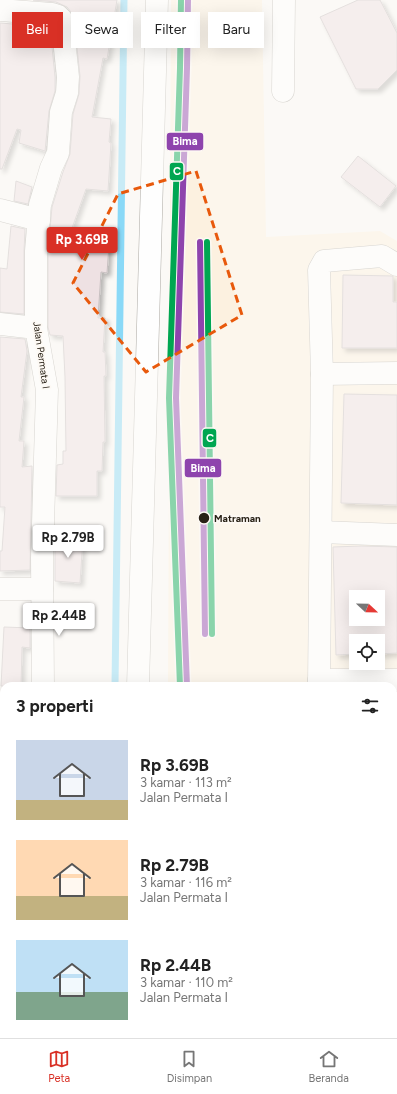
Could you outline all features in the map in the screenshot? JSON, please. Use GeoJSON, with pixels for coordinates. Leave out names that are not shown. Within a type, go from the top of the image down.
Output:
{"type":"FeatureCollection","features":[{"type":"Feature","properties":{"kind":"street"},"geometry":{"type":"LineString","coordinates":[[138,682],[157,0]]}},
{"type":"Feature","properties":{"kind":"street"},"geometry":{"type":"LineString","coordinates":[[283,91],[284,0]]}},
{"type":"Feature","properties":{"kind":"street","name":"Jalan Permata I"},"geometry":{"type":"LineString","coordinates":[[0,10],[52,14],[58,16],[62,20],[68,77],[67,93],[61,112],[58,153],[51,168],[40,205],[36,251],[36,328],[47,390],[42,558],[43,682]]}},
{"type":"Feature","properties":{"kind":"street"},"geometry":{"type":"LineString","coordinates":[[0,210],[39,220]]}},
{"type":"Feature","properties":{"kind":"street"},"geometry":{"type":"LineString","coordinates":[[319,682],[322,374],[319,270],[324,261],[382,256],[397,265]]}},
{"type":"Feature","properties":{"kind":"street"},"geometry":{"type":"LineString","coordinates":[[0,324],[36,328]]}},
{"type":"Feature","properties":{"kind":"street"},"geometry":{"type":"LineString","coordinates":[[322,374],[397,373]]}},
{"type":"Feature","properties":{"kind":"street"},"geometry":{"type":"LineString","coordinates":[[321,532],[397,535]]}},
{"type":"Feature","properties":{"kind":"street"},"geometry":{"type":"LineString","coordinates":[[0,589],[42,588]]}},
{"type":"Feature","properties":{"kind":"street"},"geometry":{"type":"LineString","coordinates":[[345,682],[397,680]]}},
{"type":"Feature","properties":{"kind":"highlighted area"},"geometry":{"type":"Polygon","coordinates":[[[196,171],[242,315],[146,372],[73,283],[118,194],[196,171]]]}},
{"type":"Feature","properties":{"kind":"shaded area"},"geometry":{"type":"Polygon","coordinates":[[[171,0],[262,0],[262,12],[208,12],[208,48],[263,48],[266,237],[380,231],[397,241],[397,682],[168,682],[171,48],[200,48],[200,12],[171,12],[171,0]]]}},
{"type":"Feature","properties":{"kind":"building"},"geometry":{"type":"Polygon","coordinates":[[[33,0],[117,0],[115,12],[71,12],[67,7],[56,2],[33,0]]]}},
{"type":"Feature","properties":{"kind":"building"},"geometry":{"type":"Polygon","coordinates":[[[358,0],[380,0],[397,33],[397,70],[378,89],[356,89],[320,17],[358,0]]]}},
{"type":"Feature","properties":{"kind":"building"},"geometry":{"type":"Polygon","coordinates":[[[0,23],[12,24],[12,48],[52,48],[55,91],[49,111],[45,151],[19,143],[21,130],[17,129],[2,169],[0,169],[0,23]]]}},
{"type":"Feature","properties":{"kind":"building"},"geometry":{"type":"Polygon","coordinates":[[[77,48],[109,48],[107,59],[103,58],[92,117],[111,119],[108,191],[86,189],[67,242],[109,245],[107,273],[101,272],[98,318],[105,318],[103,352],[105,352],[106,376],[104,376],[105,442],[103,442],[102,471],[97,471],[97,496],[56,496],[57,465],[63,464],[63,451],[66,451],[65,377],[63,336],[50,335],[48,327],[48,252],[52,207],[70,154],[73,114],[79,94],[80,76],[77,48]]]}},
{"type":"Feature","properties":{"kind":"building"},"geometry":{"type":"Polygon","coordinates":[[[358,156],[396,186],[380,207],[341,177],[358,156]]]}},
{"type":"Feature","properties":{"kind":"building"},"geometry":{"type":"Polygon","coordinates":[[[16,181],[32,187],[28,204],[14,201],[16,181]]]}},
{"type":"Feature","properties":{"kind":"building"},"geometry":{"type":"Polygon","coordinates":[[[11,226],[25,229],[24,314],[0,312],[0,268],[7,269],[11,226]]]}},
{"type":"Feature","properties":{"kind":"building"},"geometry":{"type":"Polygon","coordinates":[[[343,275],[393,276],[393,302],[397,302],[397,348],[342,348],[343,275]]]}},
{"type":"Feature","properties":{"kind":"building"},"geometry":{"type":"Polygon","coordinates":[[[0,337],[25,339],[27,351],[21,397],[24,397],[19,441],[24,441],[22,467],[32,466],[30,570],[0,571],[0,551],[2,551],[5,507],[0,507],[0,337]]]}},
{"type":"Feature","properties":{"kind":"building"},"geometry":{"type":"Polygon","coordinates":[[[344,394],[397,395],[397,505],[341,503],[344,394]]]}},
{"type":"Feature","properties":{"kind":"building"},"geometry":{"type":"Polygon","coordinates":[[[55,536],[83,538],[80,583],[55,581],[55,536]]]}},
{"type":"Feature","properties":{"kind":"building"},"geometry":{"type":"Polygon","coordinates":[[[333,547],[397,547],[397,653],[385,654],[385,634],[349,634],[349,654],[336,655],[333,547]]]}},
{"type":"Feature","properties":{"kind":"building"},"geometry":{"type":"Polygon","coordinates":[[[4,627],[30,628],[30,648],[22,647],[21,682],[1,682],[4,627]]]}},
{"type":"Feature","properties":{"kind":"waterway"},"geometry":{"type":"LineString","coordinates":[[115,682],[124,0]]}},
{"type":"Feature","properties":{"kind":"transit line","name":"C"},"geometry":{"type":"LineString","coordinates":[[180,682],[169,398],[181,0]]}},
{"type":"Feature","properties":{"kind":"transit line","name":"Bima"},"geometry":{"type":"LineString","coordinates":[[187,682],[176,398],[188,0]]}},
{"type":"Feature","properties":{"kind":"transit line","name":"Bima"},"geometry":{"type":"LineString","coordinates":[[200,242],[205,634]]}},
{"type":"Feature","properties":{"kind":"transit line","name":"C"},"geometry":{"type":"LineString","coordinates":[[207,242],[212,634]]}},
{"type":"Feature","properties":{"kind":"place","name":"Matraman"},"geometry":{"type":"Point","coordinates":[204,518]}}]}
